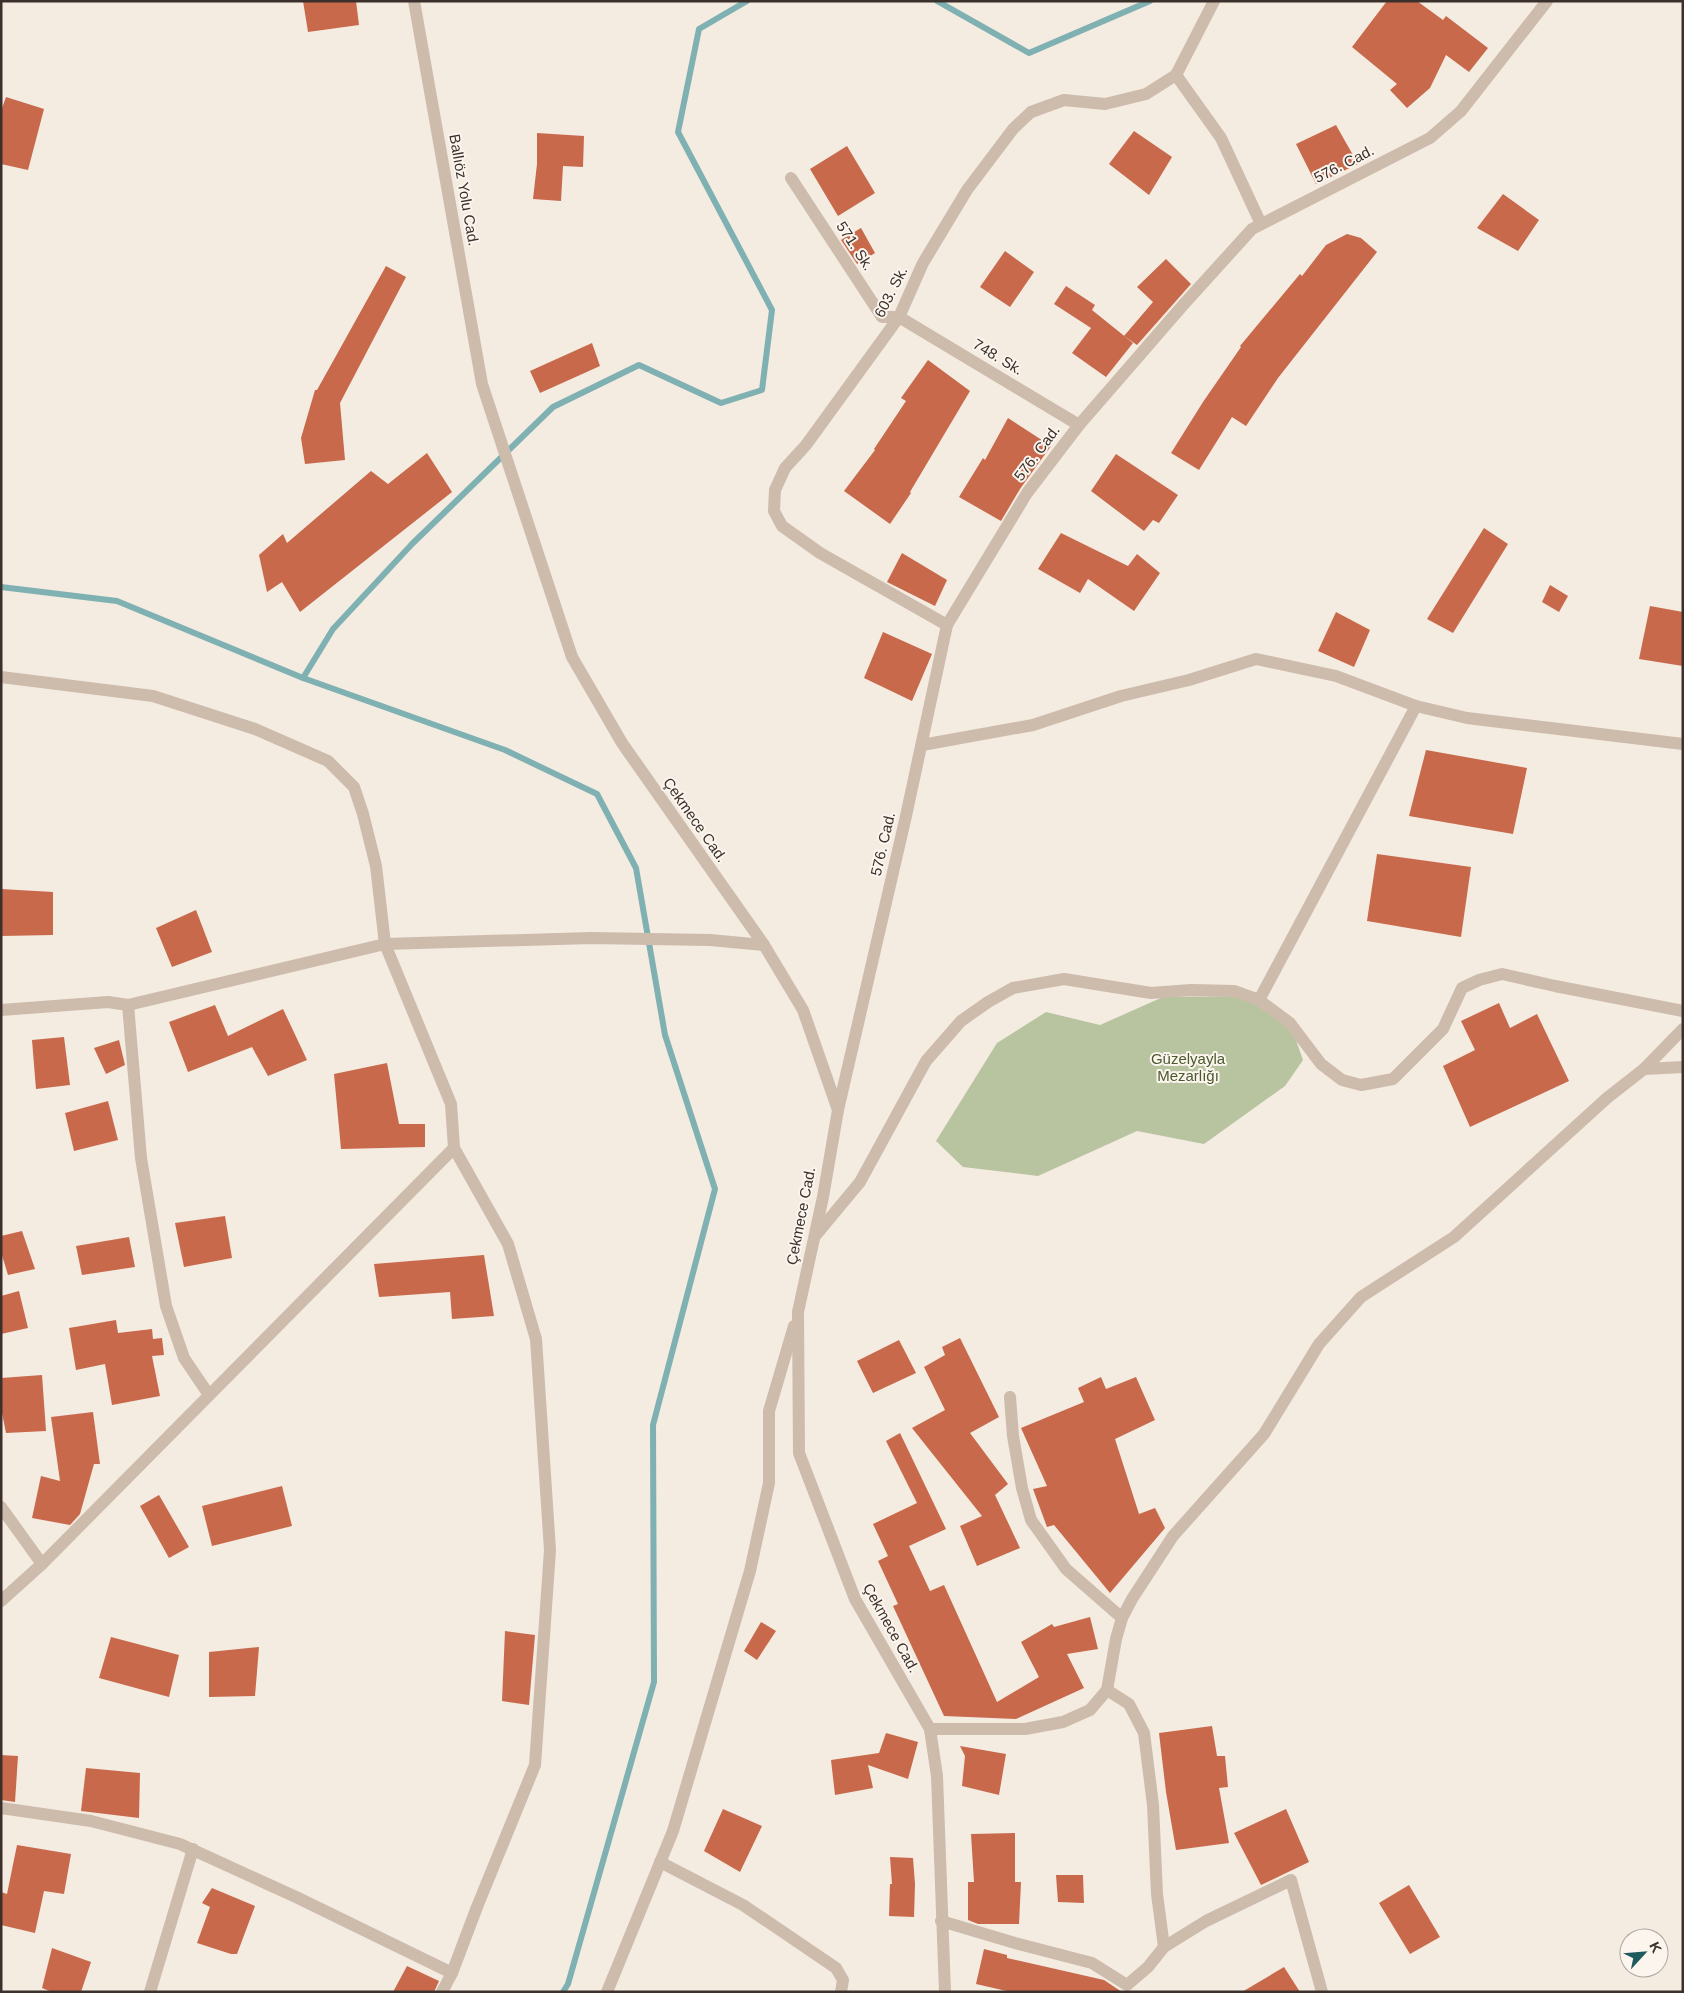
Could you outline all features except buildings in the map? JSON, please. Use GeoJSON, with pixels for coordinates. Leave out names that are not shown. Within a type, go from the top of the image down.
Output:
{"type":"FeatureCollection","features":[{"type":"Feature","properties":{"kind":"street","name":"Ballıöz Yolu Cad."},"geometry":{"type":"LineString","coordinates":[[414,1],[482,384],[520,498]]}},
{"type":"Feature","properties":{"kind":"street"},"geometry":{"type":"LineString","coordinates":[[1214,1],[1176,75],[1221,138],[1261,224]]}},
{"type":"Feature","properties":{"kind":"street","name":"576. Cad."},"geometry":{"type":"LineString","coordinates":[[838,1110],[922,745],[947,625],[1027,493],[1079,425],[1252,229],[1430,138],[1461,111],[1547,1]]}},
{"type":"Feature","properties":{"kind":"street","name":"603. Sk."},"geometry":{"type":"LineString","coordinates":[[947,625],[820,553],[782,526],[774,510],[775,490],[785,468],[806,445],[899,318],[923,263],[968,190],[1013,129],[1031,112],[1064,100],[1104,104],[1146,94],[1176,75]]}},
{"type":"Feature","properties":{"kind":"street","name":"571. Sk."},"geometry":{"type":"LineString","coordinates":[[791,178],[882,317],[899,318]]}},
{"type":"Feature","properties":{"kind":"street","name":"748. Sk."},"geometry":{"type":"LineString","coordinates":[[899,318],[1079,425]]}},
{"type":"Feature","properties":{"kind":"street","name":"Çekmece Cad."},"geometry":{"type":"LineString","coordinates":[[520,498],[572,657],[622,743],[764,945],[803,1010],[838,1110],[798,1312],[799,1453],[855,1599],[930,1729],[938,1776],[941,1921],[945,1992]]}},
{"type":"Feature","properties":{"kind":"street"},"geometry":{"type":"LineString","coordinates":[[922,745],[1033,725],[1121,696],[1190,680],[1256,659],[1336,676],[1416,706],[1466,718],[1683,744]]}},
{"type":"Feature","properties":{"kind":"street"},"geometry":{"type":"LineString","coordinates":[[1,677],[153,696],[255,730],[328,761],[354,787],[376,866],[385,944],[450,1104],[454,1148],[508,1244],[536,1339],[550,1550],[535,1764],[452,1973],[442,1992]]}},
{"type":"Feature","properties":{"kind":"street"},"geometry":{"type":"LineString","coordinates":[[1259,1000],[1416,706]]}},
{"type":"Feature","properties":{"kind":"street"},"geometry":{"type":"LineString","coordinates":[[1,1010],[108,1002],[128,1005],[385,944],[591,938],[710,940],[764,945]]}},
{"type":"Feature","properties":{"kind":"street"},"geometry":{"type":"LineString","coordinates":[[814,1237],[860,1182],[926,1061],[961,1021],[988,1002],[1014,988],[1064,979],[1151,993],[1191,990],[1234,991],[1259,1000],[1290,1024],[1320,1064],[1342,1080],[1361,1085],[1393,1079],[1443,1029],[1462,988],[1479,980],[1502,974],[1683,1012]]}},
{"type":"Feature","properties":{"kind":"street"},"geometry":{"type":"LineString","coordinates":[[128,1005],[141,1158],[166,1306],[184,1358],[209,1395]]}},
{"type":"Feature","properties":{"kind":"street"},"geometry":{"type":"LineString","coordinates":[[930,1729],[1025,1729],[1063,1722],[1090,1710],[1107,1690],[1122,1618],[1132,1599],[1173,1536],[1264,1434],[1319,1344],[1361,1297],[1454,1237],[1607,1098],[1644,1069],[1683,1029]]}},
{"type":"Feature","properties":{"kind":"street"},"geometry":{"type":"LineString","coordinates":[[1644,1069],[1683,1067]]}},
{"type":"Feature","properties":{"kind":"street"},"geometry":{"type":"LineString","coordinates":[[1,1601],[42,1564],[454,1148]]}},
{"type":"Feature","properties":{"kind":"street"},"geometry":{"type":"LineString","coordinates":[[607,1992],[660,1862],[690,1778],[750,1571],[770,1483],[769,1410],[798,1312]]}},
{"type":"Feature","properties":{"kind":"street"},"geometry":{"type":"LineString","coordinates":[[1010,1397],[1013,1436],[1022,1488],[1031,1520],[1066,1569],[1122,1618]]}},
{"type":"Feature","properties":{"kind":"street"},"geometry":{"type":"LineString","coordinates":[[1,1507],[42,1564]]}},
{"type":"Feature","properties":{"kind":"street"},"geometry":{"type":"LineString","coordinates":[[1107,1690],[1129,1704],[1144,1734],[1153,1805],[1157,1894],[1164,1947]]}},
{"type":"Feature","properties":{"kind":"street"},"geometry":{"type":"LineString","coordinates":[[1,1808],[91,1821],[180,1844],[304,1901],[452,1973]]}},
{"type":"Feature","properties":{"kind":"street"},"geometry":{"type":"LineString","coordinates":[[150,1992],[193,1849]]}},
{"type":"Feature","properties":{"kind":"street"},"geometry":{"type":"LineString","coordinates":[[660,1862],[744,1905],[836,1968],[843,1980],[841,1992]]}},
{"type":"Feature","properties":{"kind":"street"},"geometry":{"type":"LineString","coordinates":[[941,1921],[1015,1943],[1092,1962],[1128,1988],[1164,1947],[1206,1921],[1291,1880],[1322,1992]]}},
{"type":"Feature","properties":{"kind":"green space","name":"Güzelyayla Mezarlığı"},"geometry":{"type":"Polygon","coordinates":[[[1253,996],[1290,1023],[1303,1060],[1285,1086],[1204,1144],[1137,1131],[1038,1176],[963,1167],[936,1141],[997,1043],[1046,1012],[1100,1025],[1163,997],[1253,996]]]}},
{"type":"Feature","properties":{"kind":"waterway"},"geometry":{"type":"LineString","coordinates":[[303,678],[333,629],[412,544],[553,407],[639,365],[721,403],[762,390],[772,310],[678,132],[699,29],[747,1]]}},
{"type":"Feature","properties":{"kind":"waterway"},"geometry":{"type":"LineString","coordinates":[[937,1],[1029,53],[1150,1]]}},
{"type":"Feature","properties":{"kind":"waterway"},"geometry":{"type":"LineString","coordinates":[[1,587],[117,601],[303,678],[505,750],[597,794],[636,868],[665,1035],[715,1189],[653,1425],[654,1682],[568,1984],[563,1992]]}}]}
